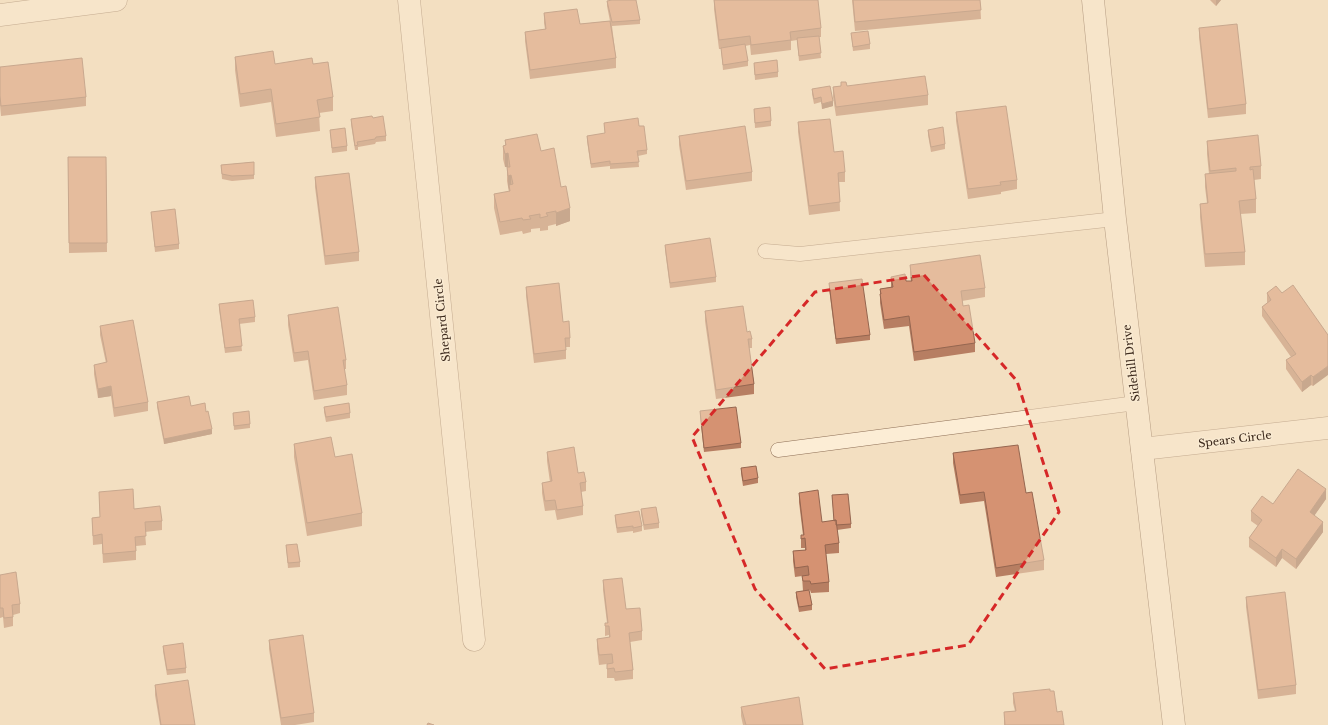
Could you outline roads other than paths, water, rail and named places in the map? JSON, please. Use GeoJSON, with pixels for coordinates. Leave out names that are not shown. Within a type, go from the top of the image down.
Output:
{"type":"FeatureCollection","features":[{"type":"Feature","properties":{"kind":"street"},"geometry":{"type":"LineString","coordinates":[[0,15],[116,0]]}},
{"type":"Feature","properties":{"kind":"street","name":"Shepard Circle"},"geometry":{"type":"LineString","coordinates":[[409,0],[474,640]]}},
{"type":"Feature","properties":{"kind":"street","name":"Sidehill Drive"},"geometry":{"type":"LineString","coordinates":[[1093,0],[1115,219],[1174,725]]}},
{"type":"Feature","properties":{"kind":"street","name":"Spears Circle"},"geometry":{"type":"LineString","coordinates":[[1142,449],[1328,428]]}},
{"type":"Feature","properties":{"kind":"lane"},"geometry":{"type":"LineString","coordinates":[[765,251],[800,254],[1115,219]]}},
{"type":"Feature","properties":{"kind":"lane"},"geometry":{"type":"LineString","coordinates":[[778,450],[1136,402]]}}]}
